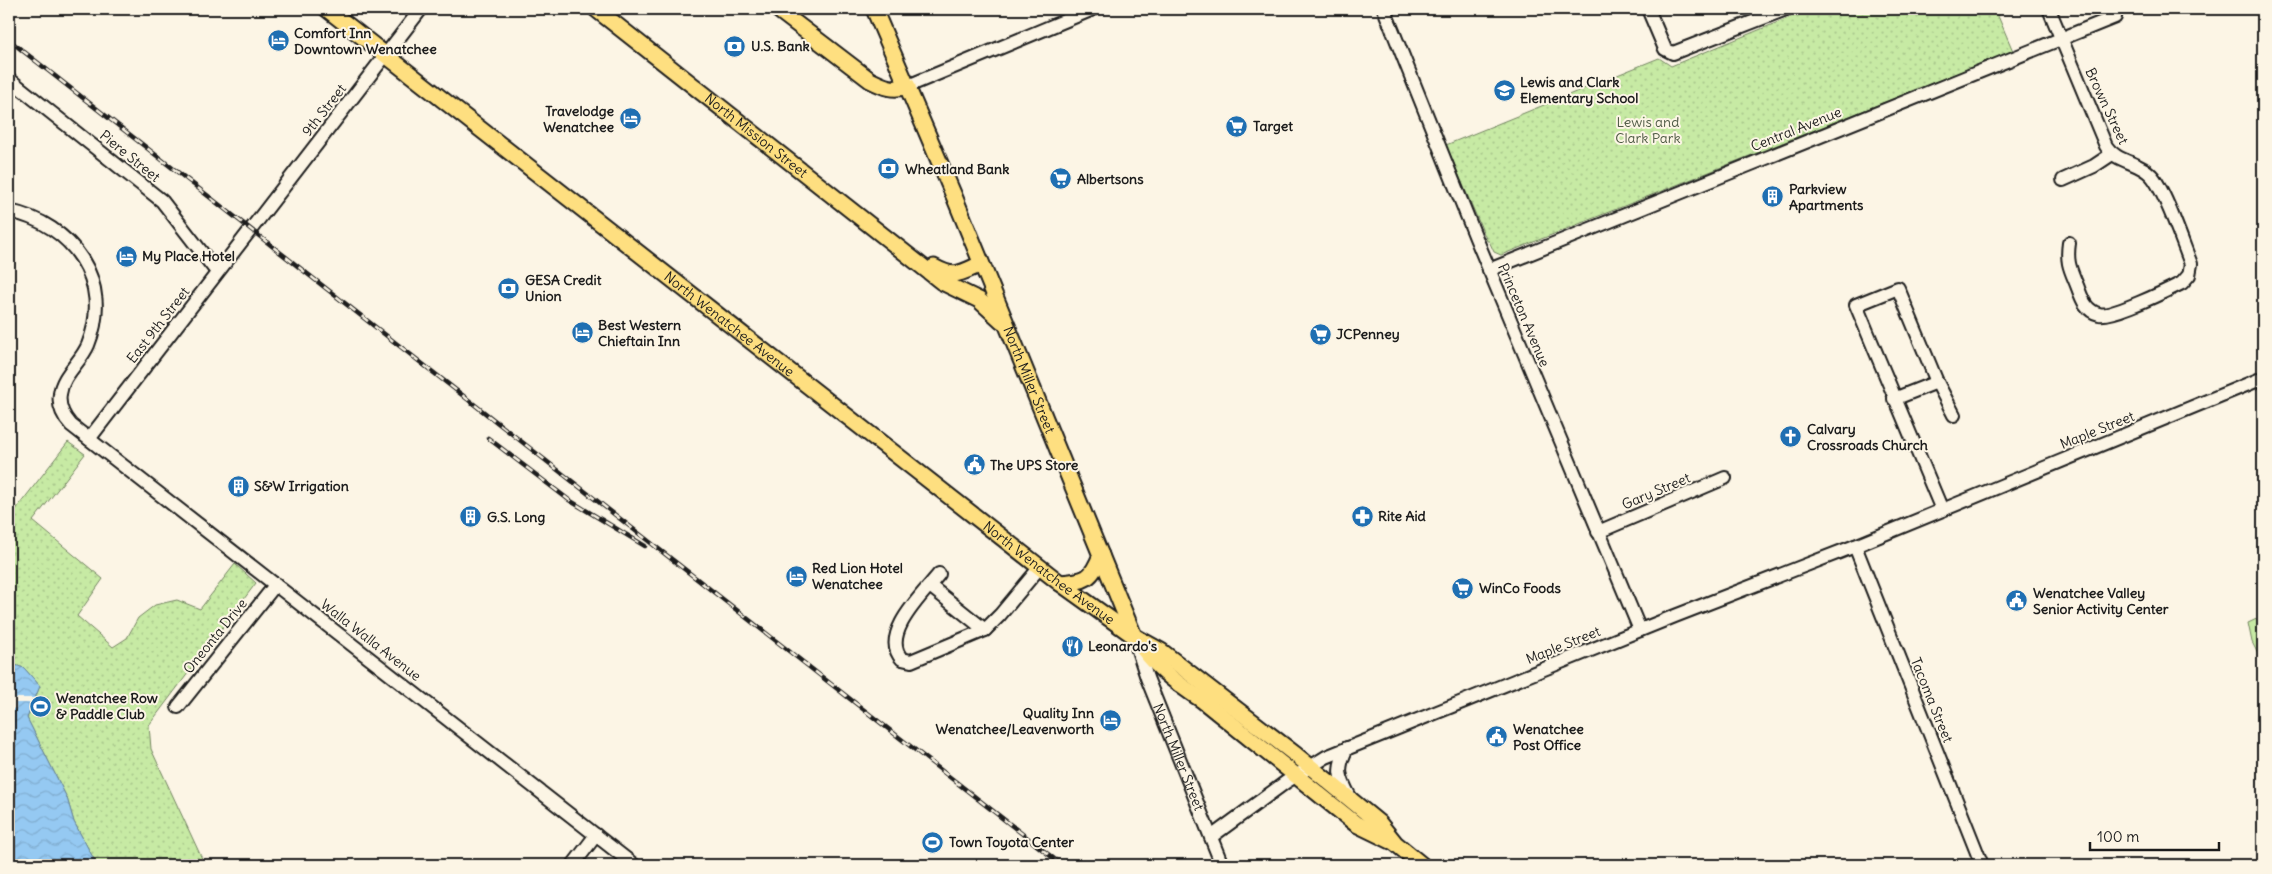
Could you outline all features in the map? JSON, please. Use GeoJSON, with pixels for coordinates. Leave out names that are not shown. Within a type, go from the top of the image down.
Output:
{"type":"FeatureCollection","features":[{"type":"Feature","properties":{"kind":"main road","name":"North Wenatchee Avenue"},"geometry":{"type":"LineString","coordinates":[[327,9],[1060,583],[1134,636],[1154,664],[1302,771],[1352,802],[1379,823],[1395,843],[1422,865]]}},
{"type":"Feature","properties":{"kind":"main road","name":"North Mission Street"},"geometry":{"type":"LineString","coordinates":[[596,9],[942,282],[979,300],[1007,325]]}},
{"type":"Feature","properties":{"kind":"main road"},"geometry":{"type":"LineString","coordinates":[[778,9],[870,80],[886,88],[898,89],[908,86]]}},
{"type":"Feature","properties":{"kind":"main road","name":"North Miller Street"},"geometry":{"type":"LineString","coordinates":[[874,9],[908,86],[1134,636]]}},
{"type":"Feature","properties":{"kind":"main road","name":"North Mission Street"},"geometry":{"type":"LineString","coordinates":[[916,260],[948,275],[981,264]]}},
{"type":"Feature","properties":{"kind":"main road"},"geometry":{"type":"LineString","coordinates":[[1060,583],[1087,579],[1094,572],[1101,555]]}},
{"type":"Feature","properties":{"kind":"main road","name":"North Wenatchee Avenue"},"geometry":{"type":"LineString","coordinates":[[1302,771],[1356,824],[1395,843]]}},
{"type":"Feature","properties":{"kind":"street","name":"9th Street"},"geometry":{"type":"LineString","coordinates":[[250,229],[421,9]]}},
{"type":"Feature","properties":{"kind":"street"},"geometry":{"type":"LineString","coordinates":[[908,86],[1093,9]]}},
{"type":"Feature","properties":{"kind":"street","name":"Princeton Avenue"},"geometry":{"type":"LineString","coordinates":[[1384,9],[1489,270],[1640,630]]}},
{"type":"Feature","properties":{"kind":"street"},"geometry":{"type":"LineString","coordinates":[[1648,9],[1665,49],[1673,54],[1767,12],[1786,9]]}},
{"type":"Feature","properties":{"kind":"street","name":"Brown Street"},"geometry":{"type":"LineString","coordinates":[[2049,9],[2098,127],[2112,154],[2146,170],[2157,182],[2191,264],[2189,275],[2182,283],[2169,289],[2114,312],[2100,315],[2088,308],[2083,300],[2067,260],[2069,243]]}},
{"type":"Feature","properties":{"kind":"street","name":"Central Avenue"},"geometry":{"type":"LineString","coordinates":[[1489,270],[2115,17]]}},
{"type":"Feature","properties":{"kind":"street","name":"Piere Street"},"geometry":{"type":"LineString","coordinates":[[9,80],[162,201],[217,272]]}},
{"type":"Feature","properties":{"kind":"street"},"geometry":{"type":"LineString","coordinates":[[2063,180],[2094,166],[2112,154]]}},
{"type":"Feature","properties":{"kind":"street","name":"Walla Walla Avenue"},"geometry":{"type":"LineString","coordinates":[[9,212],[31,217],[60,234],[79,253],[92,283],[95,304],[93,333],[85,352],[62,385],[60,408],[65,418],[89,439],[634,865]]}},
{"type":"Feature","properties":{"kind":"street","name":"East 9th Street"},"geometry":{"type":"LineString","coordinates":[[89,439],[250,229]]}},
{"type":"Feature","properties":{"kind":"street"},"geometry":{"type":"LineString","coordinates":[[1942,510],[1856,305],[1898,288],[1936,382],[1954,415]]}},
{"type":"Feature","properties":{"kind":"street","name":"Maple Street"},"geometry":{"type":"LineString","coordinates":[[1210,837],[1302,771],[1326,757],[1640,630],[1855,546],[2263,378]]}},
{"type":"Feature","properties":{"kind":"street"},"geometry":{"type":"LineString","coordinates":[[1894,399],[1936,382]]}},
{"type":"Feature","properties":{"kind":"street","name":"Gary Street"},"geometry":{"type":"LineString","coordinates":[[1598,532],[1725,478]]}},
{"type":"Feature","properties":{"kind":"street","name":"Tacoma Street"},"geometry":{"type":"LineString","coordinates":[[1855,546],[1982,865]]}},
{"type":"Feature","properties":{"kind":"street"},"geometry":{"type":"LineString","coordinates":[[939,574],[906,617],[895,636],[895,649],[902,659],[911,661],[985,630],[1040,567]]}},
{"type":"Feature","properties":{"kind":"street","name":"Oneonta Drive"},"geometry":{"type":"LineString","coordinates":[[178,706],[276,584]]}},
{"type":"Feature","properties":{"kind":"street"},"geometry":{"type":"LineString","coordinates":[[930,586],[985,630]]}},
{"type":"Feature","properties":{"kind":"street","name":"North Miller Street"},"geometry":{"type":"LineString","coordinates":[[1134,636],[1147,678],[1222,865]]}},
{"type":"Feature","properties":{"kind":"street"},"geometry":{"type":"LineString","coordinates":[[1347,748],[1340,762],[1340,772],[1341,780],[1352,802]]}},
{"type":"Feature","properties":{"kind":"street"},"geometry":{"type":"LineString","coordinates":[[572,865],[596,835]]}},
{"type":"Feature","properties":{"kind":"green space","name":"Lewis and Clark Park"},"geometry":{"type":"Polygon","coordinates":[[[1810,9],[1995,9],[2013,51],[1501,255],[1494,252],[1489,241],[1487,241],[1446,145],[1659,58],[1671,66],[1810,9]]]}},
{"type":"Feature","properties":{"kind":"green space"},"geometry":{"type":"Polygon","coordinates":[[[68,442],[85,454],[33,521],[103,579],[77,616],[113,647],[127,638],[138,618],[155,605],[177,600],[200,609],[235,564],[256,583],[149,725],[151,749],[205,865],[97,865],[74,822],[67,798],[27,718],[40,686],[24,668],[9,663],[9,511],[13,513],[68,442]]]}},
{"type":"Feature","properties":{"kind":"green space"},"geometry":{"type":"Polygon","coordinates":[[[2263,616],[2263,664],[2252,642],[2248,623],[2263,616]]]}},
{"type":"Feature","properties":{"kind":"water"},"geometry":{"type":"Polygon","coordinates":[[[9,663],[24,668],[40,686],[27,718],[67,798],[74,822],[97,865],[9,865],[9,663]]]}},
{"type":"Feature","properties":{"kind":"pier"},"geometry":{"type":"Polygon","coordinates":[[[9,685],[11,685],[15,698],[37,698],[35,703],[15,703],[16,708],[9,710],[9,685]]]}},
{"type":"Feature","properties":{"kind":"railway"},"geometry":{"type":"LineString","coordinates":[[9,40],[1062,865]]}},
{"type":"Feature","properties":{"kind":"railway"},"geometry":{"type":"LineString","coordinates":[[488,438],[569,500],[645,546]]}},
{"type":"Feature","properties":{"kind":"place","name":"Comfort Inn Downtown Wenatchee"},"geometry":{"type":"Point","coordinates":[278,41]}},
{"type":"Feature","properties":{"kind":"place","name":"U.S. Bank"},"geometry":{"type":"Point","coordinates":[735,46]}},
{"type":"Feature","properties":{"kind":"place","name":"Lewis and Clark Elementary School"},"geometry":{"type":"Point","coordinates":[1504,90]}},
{"type":"Feature","properties":{"kind":"place","name":"Travelodge Wenatchee"},"geometry":{"type":"Point","coordinates":[630,119]}},
{"type":"Feature","properties":{"kind":"place","name":"Target"},"geometry":{"type":"Point","coordinates":[1237,126]}},
{"type":"Feature","properties":{"kind":"place","name":"Wheatland Bank"},"geometry":{"type":"Point","coordinates":[889,169]}},
{"type":"Feature","properties":{"kind":"place","name":"Albertsons"},"geometry":{"type":"Point","coordinates":[1061,179]}},
{"type":"Feature","properties":{"kind":"place","name":"Parkview Apartments"},"geometry":{"type":"Point","coordinates":[1773,197]}},
{"type":"Feature","properties":{"kind":"place","name":"My Place Hotel"},"geometry":{"type":"Point","coordinates":[126,256]}},
{"type":"Feature","properties":{"kind":"place","name":"GESA Credit Union"},"geometry":{"type":"Point","coordinates":[509,288]}},
{"type":"Feature","properties":{"kind":"place","name":"Best Western Chieftain Inn"},"geometry":{"type":"Point","coordinates":[582,333]}},
{"type":"Feature","properties":{"kind":"place","name":"JCPenney"},"geometry":{"type":"Point","coordinates":[1320,334]}},
{"type":"Feature","properties":{"kind":"place","name":"Calvary Crossroads Church"},"geometry":{"type":"Point","coordinates":[1791,437]}},
{"type":"Feature","properties":{"kind":"place","name":"The UPS Store"},"geometry":{"type":"Point","coordinates":[974,465]}},
{"type":"Feature","properties":{"kind":"place","name":"S&W Irrigation"},"geometry":{"type":"Point","coordinates":[238,486]}},
{"type":"Feature","properties":{"kind":"place","name":"Rite Aid"},"geometry":{"type":"Point","coordinates":[1362,516]}},
{"type":"Feature","properties":{"kind":"place","name":"G.S. Long"},"geometry":{"type":"Point","coordinates":[471,517]}},
{"type":"Feature","properties":{"kind":"place","name":"Red Lion Hotel Wenatchee"},"geometry":{"type":"Point","coordinates":[796,576]}},
{"type":"Feature","properties":{"kind":"place","name":"WinCo Foods"},"geometry":{"type":"Point","coordinates":[1463,588]}},
{"type":"Feature","properties":{"kind":"place","name":"Wenatchee Valley Senior Activity Center"},"geometry":{"type":"Point","coordinates":[2017,601]}},
{"type":"Feature","properties":{"kind":"place","name":"Leonardo's"},"geometry":{"type":"Point","coordinates":[1072,646]}},
{"type":"Feature","properties":{"kind":"place","name":"Wenatchee Row & Paddle Club"},"geometry":{"type":"Point","coordinates":[40,706]}},
{"type":"Feature","properties":{"kind":"place","name":"Quality Inn Wenatchee/Leavenworth"},"geometry":{"type":"Point","coordinates":[1110,721]}},
{"type":"Feature","properties":{"kind":"place","name":"Wenatchee Post Office"},"geometry":{"type":"Point","coordinates":[1497,737]}},
{"type":"Feature","properties":{"kind":"place","name":"Town Toyota Center"},"geometry":{"type":"Point","coordinates":[933,842]}}]}
